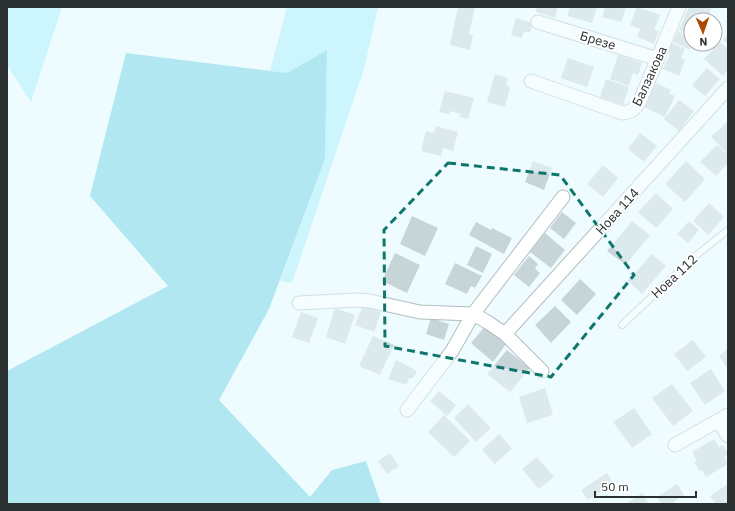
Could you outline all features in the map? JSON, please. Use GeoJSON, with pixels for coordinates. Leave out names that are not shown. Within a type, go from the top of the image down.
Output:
{"type":"FeatureCollection","features":[{"type":"Feature","properties":{"kind":"street","name":"Балзакова"},"geometry":{"type":"LineString","coordinates":[[531,81],[622,113],[630,112],[636,108],[640,101],[679,7]]}},
{"type":"Feature","properties":{"kind":"street","name":"Брезе"},"geometry":{"type":"LineString","coordinates":[[538,22],[658,59]]}},
{"type":"Feature","properties":{"kind":"street","name":"Нова 114"},"geometry":{"type":"LineString","coordinates":[[506,334],[728,88]]}},
{"type":"Feature","properties":{"kind":"street"},"geometry":{"type":"LineString","coordinates":[[407,410],[452,351],[473,314],[564,197]]}},
{"type":"Feature","properties":{"kind":"street"},"geometry":{"type":"LineString","coordinates":[[298,302],[356,300],[370,301],[420,312],[473,314],[506,334],[542,370]]}},
{"type":"Feature","properties":{"kind":"street"},"geometry":{"type":"LineString","coordinates":[[675,445],[723,418],[728,436]]}},
{"type":"Feature","properties":{"kind":"lane","name":"Нова 112"},"geometry":{"type":"LineString","coordinates":[[622,325],[693,258],[728,230]]}},
{"type":"Feature","properties":{"kind":"highlighted area"},"geometry":{"type":"Polygon","coordinates":[[[448,163],[560,175],[634,275],[551,377],[385,346],[384,230],[448,163]]]}},
{"type":"Feature","properties":{"kind":"shaded area"},"geometry":{"type":"Polygon","coordinates":[[[7,7],[62,7],[31,102],[7,65],[7,7]]]}},
{"type":"Feature","properties":{"kind":"shaded area"},"geometry":{"type":"Polygon","coordinates":[[[287,7],[378,7],[364,69],[292,283],[280,281],[325,159],[327,50],[287,73],[270,71],[287,7]]]}},
{"type":"Feature","properties":{"kind":"shaded area"},"geometry":{"type":"Polygon","coordinates":[[[327,50],[325,159],[269,309],[219,400],[310,497],[332,470],[366,461],[381,504],[7,504],[7,371],[168,286],[90,196],[126,53],[287,73],[327,50]]]}},
{"type":"Feature","properties":{"kind":"building"},"geometry":{"type":"Polygon","coordinates":[[[458,7],[475,7],[469,34],[473,35],[470,50],[450,45],[458,7]]]}},
{"type":"Feature","properties":{"kind":"building"},"geometry":{"type":"Polygon","coordinates":[[[537,7],[558,7],[555,18],[536,12],[537,7]]]}},
{"type":"Feature","properties":{"kind":"building"},"geometry":{"type":"Polygon","coordinates":[[[570,7],[597,7],[592,23],[567,16],[570,7]]]}},
{"type":"Feature","properties":{"kind":"building"},"geometry":{"type":"Polygon","coordinates":[[[605,7],[626,7],[621,22],[602,17],[605,7]]]}},
{"type":"Feature","properties":{"kind":"building"},"geometry":{"type":"Polygon","coordinates":[[[637,7],[660,15],[654,30],[659,31],[654,44],[637,37],[640,29],[630,25],[637,7]]]}},
{"type":"Feature","properties":{"kind":"building"},"geometry":{"type":"Polygon","coordinates":[[[689,7],[712,7],[710,12],[687,12],[689,7]]]}},
{"type":"Feature","properties":{"kind":"building"},"geometry":{"type":"Polygon","coordinates":[[[516,18],[533,23],[530,33],[524,31],[522,38],[511,35],[516,18]]]}},
{"type":"Feature","properties":{"kind":"building"},"geometry":{"type":"Polygon","coordinates":[[[683,21],[683,32],[679,30],[683,21]]]}},
{"type":"Feature","properties":{"kind":"building"},"geometry":{"type":"Polygon","coordinates":[[[678,31],[683,33],[683,47],[673,42],[678,31]]]}},
{"type":"Feature","properties":{"kind":"building"},"geometry":{"type":"Polygon","coordinates":[[[728,34],[728,44],[723,40],[728,34]]]}},
{"type":"Feature","properties":{"kind":"building"},"geometry":{"type":"Polygon","coordinates":[[[672,43],[683,48],[684,52],[681,58],[685,60],[679,76],[663,69],[670,54],[667,53],[672,43]]]}},
{"type":"Feature","properties":{"kind":"building"},"geometry":{"type":"Polygon","coordinates":[[[723,45],[728,49],[728,70],[723,76],[704,59],[711,52],[723,52],[723,45]]]}},
{"type":"Feature","properties":{"kind":"building"},"geometry":{"type":"Polygon","coordinates":[[[618,55],[642,63],[638,75],[633,73],[629,86],[610,79],[618,55]]]}},
{"type":"Feature","properties":{"kind":"building"},"geometry":{"type":"Polygon","coordinates":[[[568,58],[594,67],[587,87],[561,78],[568,58]]]}},
{"type":"Feature","properties":{"kind":"building"},"geometry":{"type":"Polygon","coordinates":[[[707,68],[720,79],[705,96],[692,85],[707,68]]]}},
{"type":"Feature","properties":{"kind":"building"},"geometry":{"type":"Polygon","coordinates":[[[495,74],[508,78],[506,85],[510,87],[505,107],[487,102],[495,74]]]}},
{"type":"Feature","properties":{"kind":"building"},"geometry":{"type":"Polygon","coordinates":[[[606,79],[629,87],[623,105],[600,97],[606,79]]]}},
{"type":"Feature","properties":{"kind":"building"},"geometry":{"type":"Polygon","coordinates":[[[656,83],[671,90],[669,93],[675,96],[665,117],[644,107],[656,83]]]}},
{"type":"Feature","properties":{"kind":"building"},"geometry":{"type":"Polygon","coordinates":[[[445,91],[474,98],[468,119],[460,117],[461,114],[450,111],[449,114],[439,112],[445,91]]]}},
{"type":"Feature","properties":{"kind":"building"},"geometry":{"type":"Polygon","coordinates":[[[679,100],[694,111],[679,131],[664,119],[679,100]]]}},
{"type":"Feature","properties":{"kind":"building"},"geometry":{"type":"Polygon","coordinates":[[[727,122],[728,123],[728,154],[711,137],[727,122]]]}},
{"type":"Feature","properties":{"kind":"building"},"geometry":{"type":"Polygon","coordinates":[[[436,126],[458,132],[453,151],[443,148],[441,156],[421,151],[426,131],[434,133],[436,126]]]}},
{"type":"Feature","properties":{"kind":"building"},"geometry":{"type":"Polygon","coordinates":[[[640,133],[657,146],[644,162],[628,149],[640,133]]]}},
{"type":"Feature","properties":{"kind":"building"},"geometry":{"type":"Polygon","coordinates":[[[717,145],[728,155],[728,163],[716,176],[700,162],[717,145]]]}},
{"type":"Feature","properties":{"kind":"building"},"geometry":{"type":"Polygon","coordinates":[[[533,161],[552,168],[544,190],[525,182],[533,161]]]}},
{"type":"Feature","properties":{"kind":"building"},"geometry":{"type":"Polygon","coordinates":[[[686,161],[705,179],[685,202],[665,184],[686,161]]]}},
{"type":"Feature","properties":{"kind":"building"},"geometry":{"type":"Polygon","coordinates":[[[603,165],[618,178],[603,197],[587,184],[603,165]]]}},
{"type":"Feature","properties":{"kind":"building"},"geometry":{"type":"Polygon","coordinates":[[[656,193],[673,209],[656,228],[638,212],[656,193]]]}},
{"type":"Feature","properties":{"kind":"building"},"geometry":{"type":"Polygon","coordinates":[[[709,203],[724,217],[708,235],[693,221],[709,203]]]}},
{"type":"Feature","properties":{"kind":"building"},"geometry":{"type":"Polygon","coordinates":[[[562,212],[576,223],[564,239],[550,228],[562,212]]]}},
{"type":"Feature","properties":{"kind":"building"},"geometry":{"type":"Polygon","coordinates":[[[412,216],[438,228],[425,256],[400,244],[412,216]]]}},
{"type":"Feature","properties":{"kind":"building"},"geometry":{"type":"Polygon","coordinates":[[[632,221],[650,235],[626,265],[607,251],[632,221]]]}},
{"type":"Feature","properties":{"kind":"building"},"geometry":{"type":"Polygon","coordinates":[[[689,221],[699,230],[688,243],[677,234],[689,221]]]}},
{"type":"Feature","properties":{"kind":"building"},"geometry":{"type":"Polygon","coordinates":[[[476,222],[491,230],[492,228],[512,238],[504,254],[469,235],[476,222]]]}},
{"type":"Feature","properties":{"kind":"building"},"geometry":{"type":"Polygon","coordinates":[[[545,233],[565,250],[551,268],[530,252],[545,233]]]}},
{"type":"Feature","properties":{"kind":"building"},"geometry":{"type":"Polygon","coordinates":[[[476,246],[492,254],[483,273],[467,265],[476,246]]]}},
{"type":"Feature","properties":{"kind":"building"},"geometry":{"type":"Polygon","coordinates":[[[395,253],[420,265],[407,293],[382,281],[395,253]]]}},
{"type":"Feature","properties":{"kind":"building"},"geometry":{"type":"Polygon","coordinates":[[[652,254],[666,266],[642,294],[628,281],[652,254]]]}},
{"type":"Feature","properties":{"kind":"building"},"geometry":{"type":"Polygon","coordinates":[[[529,256],[538,264],[535,269],[540,273],[529,287],[514,275],[529,256]]]}},
{"type":"Feature","properties":{"kind":"building"},"geometry":{"type":"Polygon","coordinates":[[[455,263],[482,276],[475,288],[471,286],[467,294],[445,284],[455,263]]]}},
{"type":"Feature","properties":{"kind":"building"},"geometry":{"type":"Polygon","coordinates":[[[580,279],[596,294],[577,315],[561,300],[580,279]]]}},
{"type":"Feature","properties":{"kind":"building"},"geometry":{"type":"Polygon","coordinates":[[[363,305],[381,312],[374,332],[355,325],[363,305]]]}},
{"type":"Feature","properties":{"kind":"building"},"geometry":{"type":"Polygon","coordinates":[[[555,306],[571,322],[551,343],[535,325],[555,306]]]}},
{"type":"Feature","properties":{"kind":"building"},"geometry":{"type":"Polygon","coordinates":[[[335,308],[355,315],[345,344],[326,337],[335,308]]]}},
{"type":"Feature","properties":{"kind":"building"},"geometry":{"type":"Polygon","coordinates":[[[301,312],[318,318],[309,343],[292,337],[301,312]]]}},
{"type":"Feature","properties":{"kind":"building"},"geometry":{"type":"Polygon","coordinates":[[[431,318],[449,324],[444,340],[426,334],[431,318]]]}},
{"type":"Feature","properties":{"kind":"building"},"geometry":{"type":"Polygon","coordinates":[[[485,326],[506,344],[493,362],[471,343],[485,326]]]}},
{"type":"Feature","properties":{"kind":"building"},"geometry":{"type":"Polygon","coordinates":[[[373,336],[394,345],[380,375],[359,366],[373,336]]]}},
{"type":"Feature","properties":{"kind":"building"},"geometry":{"type":"Polygon","coordinates":[[[693,340],[706,357],[687,371],[674,354],[693,340]]]}},
{"type":"Feature","properties":{"kind":"building"},"geometry":{"type":"Polygon","coordinates":[[[728,349],[728,369],[719,356],[728,349]]]}},
{"type":"Feature","properties":{"kind":"building"},"geometry":{"type":"Polygon","coordinates":[[[507,350],[530,368],[510,392],[487,374],[507,350]]]}},
{"type":"Feature","properties":{"kind":"building"},"geometry":{"type":"Polygon","coordinates":[[[396,360],[417,371],[413,378],[409,378],[407,385],[388,379],[396,360]]]}},
{"type":"Feature","properties":{"kind":"building"},"geometry":{"type":"Polygon","coordinates":[[[711,369],[725,391],[705,405],[690,383],[711,369]]]}},
{"type":"Feature","properties":{"kind":"building"},"geometry":{"type":"Polygon","coordinates":[[[672,384],[693,411],[673,426],[652,398],[672,384]]]}},
{"type":"Feature","properties":{"kind":"building"},"geometry":{"type":"Polygon","coordinates":[[[545,388],[553,415],[527,423],[519,397],[545,388]]]}},
{"type":"Feature","properties":{"kind":"building"},"geometry":{"type":"Polygon","coordinates":[[[439,391],[456,405],[447,416],[430,401],[439,391]]]}},
{"type":"Feature","properties":{"kind":"building"},"geometry":{"type":"Polygon","coordinates":[[[468,404],[491,428],[476,442],[454,418],[468,404]]]}},
{"type":"Feature","properties":{"kind":"building"},"geometry":{"type":"Polygon","coordinates":[[[634,408],[652,434],[632,448],[613,422],[634,408]]]}},
{"type":"Feature","properties":{"kind":"building"},"geometry":{"type":"Polygon","coordinates":[[[444,415],[470,441],[454,457],[428,432],[444,415]]]}},
{"type":"Feature","properties":{"kind":"building"},"geometry":{"type":"Polygon","coordinates":[[[499,434],[512,448],[495,464],[482,450],[499,434]]]}},
{"type":"Feature","properties":{"kind":"building"},"geometry":{"type":"Polygon","coordinates":[[[714,439],[719,447],[723,445],[728,454],[724,457],[728,464],[706,477],[702,470],[700,471],[694,462],[697,460],[692,452],[714,439]]]}},
{"type":"Feature","properties":{"kind":"building"},"geometry":{"type":"Polygon","coordinates":[[[390,453],[399,466],[387,474],[378,461],[390,453]]]}},
{"type":"Feature","properties":{"kind":"building"},"geometry":{"type":"Polygon","coordinates":[[[537,457],[554,477],[539,489],[522,469],[537,457]]]}},
{"type":"Feature","properties":{"kind":"building"},"geometry":{"type":"Polygon","coordinates":[[[607,473],[614,484],[588,500],[581,490],[607,473]]]}},
{"type":"Feature","properties":{"kind":"building"},"geometry":{"type":"Polygon","coordinates":[[[677,484],[684,495],[671,504],[662,504],[657,497],[677,484]]]}},
{"type":"Feature","properties":{"kind":"building"},"geometry":{"type":"Polygon","coordinates":[[[728,484],[728,504],[716,504],[710,496],[728,484]]]}},
{"type":"Feature","properties":{"kind":"building"},"geometry":{"type":"Polygon","coordinates":[[[642,493],[649,504],[626,504],[642,493]]]}}]}
